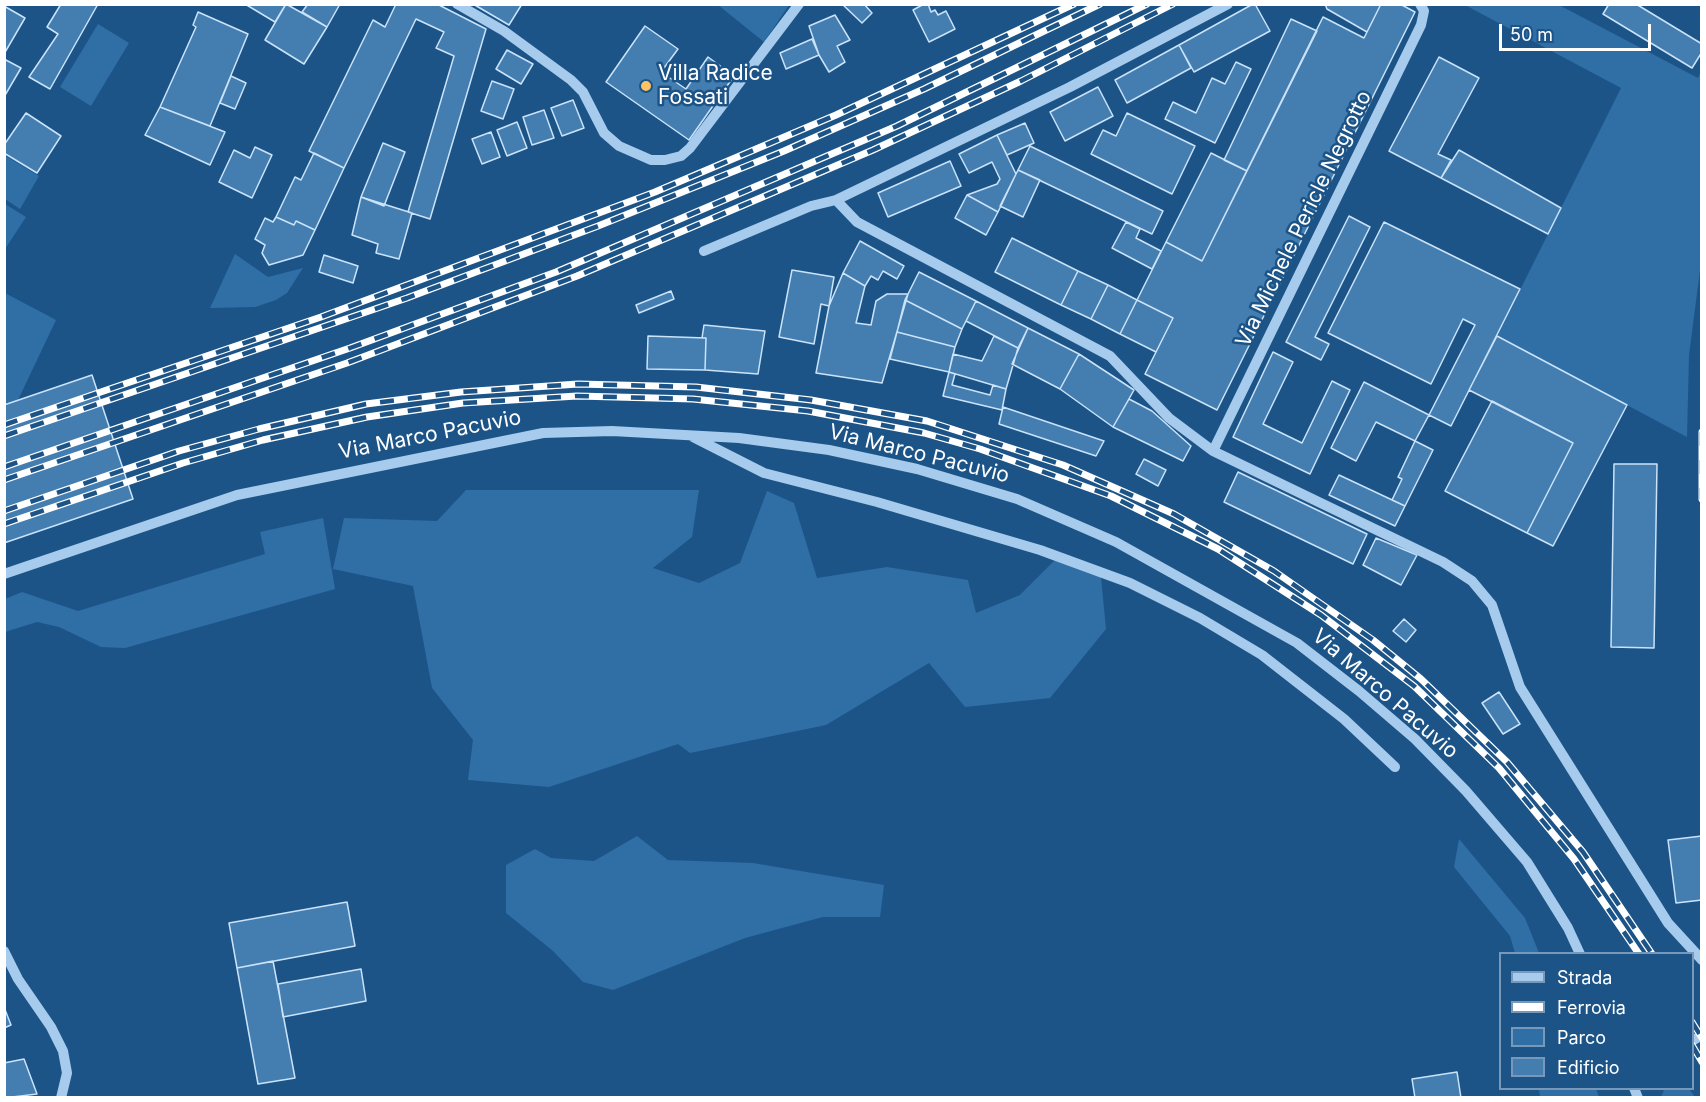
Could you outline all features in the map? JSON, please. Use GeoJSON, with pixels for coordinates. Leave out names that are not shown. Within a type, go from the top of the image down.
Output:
{"type":"FeatureCollection","features":[{"type":"Feature","properties":{"kind":"street"},"geometry":{"type":"LineString","coordinates":[[457,4],[504,31],[571,80],[583,92],[604,133],[619,146],[651,160],[665,160],[681,156],[690,148],[799,4]]}},
{"type":"Feature","properties":{"kind":"street"},"geometry":{"type":"LineString","coordinates":[[704,250],[812,206],[836,200],[1070,87],[1228,4]]}},
{"type":"Feature","properties":{"kind":"street","name":"Via Michele Pericle Negrotto"},"geometry":{"type":"LineString","coordinates":[[1213,451],[1421,25],[1424,11],[1420,4]]}},
{"type":"Feature","properties":{"kind":"street"},"geometry":{"type":"LineString","coordinates":[[836,200],[857,222],[1110,356],[1169,418],[1213,451],[1443,562],[1485,593],[1492,605],[1520,687],[1668,923],[1694,952]]}},
{"type":"Feature","properties":{"kind":"street","name":"Via Marco Pacuvio"},"geometry":{"type":"LineString","coordinates":[[4,574],[223,499],[543,433],[594,431],[759,440],[829,450],[926,472],[993,491],[1116,542],[1287,638],[1359,691],[1415,739],[1466,791],[1527,862],[1568,928],[1579,952]]}},
{"type":"Feature","properties":{"kind":"street"},"geometry":{"type":"LineString","coordinates":[[688,435],[764,473],[877,502],[1040,550],[1130,583],[1200,618],[1262,655],[1344,719],[1395,767]]}},
{"type":"Feature","properties":{"kind":"street"},"geometry":{"type":"LineString","coordinates":[[4,951],[18,979],[51,1027],[63,1051],[67,1073],[61,1098]]}},
{"type":"Feature","properties":{"kind":"green space"},"geometry":{"type":"Polygon","coordinates":[[[718,5],[789,5],[764,42],[718,5]]]}},
{"type":"Feature","properties":{"kind":"green space"},"geometry":{"type":"Polygon","coordinates":[[[1465,5],[1559,5],[1698,78],[1701,71],[1702,255],[1689,355],[1687,437],[1497,336],[1621,88],[1465,5]]]}},
{"type":"Feature","properties":{"kind":"green space"},"geometry":{"type":"Polygon","coordinates":[[[98,24],[129,43],[91,106],[60,87],[98,24]]]}},
{"type":"Feature","properties":{"kind":"green space"},"geometry":{"type":"Polygon","coordinates":[[[4,155],[39,176],[20,209],[5,199],[4,155]]]}},
{"type":"Feature","properties":{"kind":"green space"},"geometry":{"type":"Polygon","coordinates":[[[5,204],[26,217],[5,249],[5,204]]]}},
{"type":"Feature","properties":{"kind":"green space"},"geometry":{"type":"Polygon","coordinates":[[[235,254],[268,277],[303,268],[287,293],[276,300],[255,307],[210,308],[235,254]]]}},
{"type":"Feature","properties":{"kind":"green space"},"geometry":{"type":"Polygon","coordinates":[[[5,293],[56,320],[18,400],[5,405],[5,293]]]}},
{"type":"Feature","properties":{"kind":"green space"},"geometry":{"type":"Polygon","coordinates":[[[466,490],[699,490],[692,537],[653,568],[699,583],[740,563],[767,491],[794,503],[817,578],[887,567],[968,580],[976,613],[1020,595],[1055,560],[1101,577],[1106,629],[1050,698],[965,707],[929,663],[826,725],[690,753],[678,744],[549,787],[468,780],[473,740],[432,688],[413,586],[333,569],[344,518],[437,521],[466,490]]]}},
{"type":"Feature","properties":{"kind":"green space"},"geometry":{"type":"Polygon","coordinates":[[[323,518],[335,589],[125,648],[101,647],[59,627],[37,622],[5,632],[5,599],[22,592],[78,611],[265,554],[260,532],[323,518]]]}},
{"type":"Feature","properties":{"kind":"green space"},"geometry":{"type":"Polygon","coordinates":[[[637,836],[668,860],[753,863],[884,885],[880,917],[823,917],[745,938],[613,990],[583,982],[553,951],[506,913],[506,865],[535,849],[551,858],[594,861],[637,836]]]}},
{"type":"Feature","properties":{"kind":"green space"},"geometry":{"type":"Polygon","coordinates":[[[1459,839],[1525,918],[1539,952],[1515,952],[1510,936],[1454,867],[1459,839]]]}},
{"type":"Feature","properties":{"kind":"green space"},"geometry":{"type":"Polygon","coordinates":[[[1539,1090],[1596,1090],[1599,1097],[1540,1097],[1539,1090]]]}},
{"type":"Feature","properties":{"kind":"green space"},"geometry":{"type":"Polygon","coordinates":[[[1664,1090],[1690,1090],[1695,1097],[1661,1097],[1664,1090]]]}},
{"type":"Feature","properties":{"kind":"building"},"geometry":{"type":"Polygon","coordinates":[[[61,4],[98,4],[50,89],[29,77],[58,34],[47,27],[61,4]]]}},
{"type":"Feature","properties":{"kind":"building"},"geometry":{"type":"Polygon","coordinates":[[[245,4],[286,4],[275,22],[245,4]]]}},
{"type":"Feature","properties":{"kind":"building"},"geometry":{"type":"Polygon","coordinates":[[[286,4],[327,27],[304,64],[265,40],[286,4]]]}},
{"type":"Feature","properties":{"kind":"building"},"geometry":{"type":"Polygon","coordinates":[[[308,4],[340,4],[327,27],[302,12],[308,4]]]}},
{"type":"Feature","properties":{"kind":"building"},"geometry":{"type":"Polygon","coordinates":[[[396,4],[437,4],[486,29],[430,219],[408,212],[454,56],[436,48],[444,32],[416,19],[344,168],[309,151],[373,20],[385,27],[396,4]]]}},
{"type":"Feature","properties":{"kind":"building"},"geometry":{"type":"Polygon","coordinates":[[[473,4],[522,4],[509,25],[473,4]]]}},
{"type":"Feature","properties":{"kind":"building"},"geometry":{"type":"Polygon","coordinates":[[[842,4],[864,4],[872,13],[862,23],[842,4]]]}},
{"type":"Feature","properties":{"kind":"building"},"geometry":{"type":"Polygon","coordinates":[[[928,4],[931,12],[935,10],[938,15],[946,11],[955,29],[929,42],[913,10],[928,4]]]}},
{"type":"Feature","properties":{"kind":"building"},"geometry":{"type":"Polygon","coordinates":[[[1253,4],[1270,31],[1194,72],[1179,45],[1253,4]]]}},
{"type":"Feature","properties":{"kind":"building"},"geometry":{"type":"Polygon","coordinates":[[[1325,4],[1381,4],[1367,32],[1327,9],[1325,4]]]}},
{"type":"Feature","properties":{"kind":"building"},"geometry":{"type":"Polygon","coordinates":[[[1381,4],[1400,4],[1415,12],[1217,410],[1145,374],[1173,318],[1137,300],[1166,242],[1202,261],[1323,17],[1364,38],[1381,4]]]}},
{"type":"Feature","properties":{"kind":"building"},"geometry":{"type":"Polygon","coordinates":[[[1609,4],[1636,4],[1702,44],[1702,52],[1692,68],[1603,14],[1609,4]]]}},
{"type":"Feature","properties":{"kind":"building"},"geometry":{"type":"Polygon","coordinates":[[[4,6],[25,18],[4,54],[4,6]]]}},
{"type":"Feature","properties":{"kind":"building"},"geometry":{"type":"Polygon","coordinates":[[[198,12],[248,34],[210,126],[160,107],[196,27],[193,25],[198,12]]]}},
{"type":"Feature","properties":{"kind":"building"},"geometry":{"type":"Polygon","coordinates":[[[835,15],[850,40],[837,46],[845,62],[829,72],[819,55],[809,26],[835,15]]]}},
{"type":"Feature","properties":{"kind":"building"},"geometry":{"type":"Polygon","coordinates":[[[1291,19],[1317,31],[1247,171],[1224,160],[1291,19]]]}},
{"type":"Feature","properties":{"kind":"building","name":"Villa Radice Fossati"},"geometry":{"type":"Polygon","coordinates":[[[645,26],[678,49],[661,72],[686,89],[708,57],[734,76],[689,140],[606,82],[645,26]]]}},
{"type":"Feature","properties":{"kind":"building"},"geometry":{"type":"Polygon","coordinates":[[[812,39],[819,55],[786,69],[780,53],[812,39]]]}},
{"type":"Feature","properties":{"kind":"building"},"geometry":{"type":"Polygon","coordinates":[[[1179,45],[1191,68],[1127,103],[1115,80],[1179,45]]]}},
{"type":"Feature","properties":{"kind":"building"},"geometry":{"type":"Polygon","coordinates":[[[507,50],[533,64],[521,84],[496,69],[507,50]]]}},
{"type":"Feature","properties":{"kind":"building"},"geometry":{"type":"Polygon","coordinates":[[[1439,57],[1479,78],[1438,154],[1451,160],[1441,178],[1389,151],[1439,57]]]}},
{"type":"Feature","properties":{"kind":"building"},"geometry":{"type":"Polygon","coordinates":[[[4,59],[21,68],[4,97],[4,59]]]}},
{"type":"Feature","properties":{"kind":"building"},"geometry":{"type":"Polygon","coordinates":[[[1236,62],[1251,69],[1215,143],[1165,119],[1173,102],[1196,113],[1212,78],[1225,84],[1236,62]]]}},
{"type":"Feature","properties":{"kind":"building"},"geometry":{"type":"Polygon","coordinates":[[[231,76],[246,83],[235,109],[220,103],[231,76]]]}},
{"type":"Feature","properties":{"kind":"building"},"geometry":{"type":"Polygon","coordinates":[[[492,81],[514,89],[503,119],[481,111],[492,81]]]}},
{"type":"Feature","properties":{"kind":"building"},"geometry":{"type":"Polygon","coordinates":[[[1098,87],[1113,116],[1065,141],[1050,112],[1098,87]]]}},
{"type":"Feature","properties":{"kind":"building"},"geometry":{"type":"Polygon","coordinates":[[[573,100],[584,128],[562,136],[551,108],[573,100]]]}},
{"type":"Feature","properties":{"kind":"building"},"geometry":{"type":"Polygon","coordinates":[[[160,107],[225,132],[210,165],[145,135],[160,107]]]}},
{"type":"Feature","properties":{"kind":"building"},"geometry":{"type":"Polygon","coordinates":[[[544,110],[554,138],[532,145],[523,117],[544,110]]]}},
{"type":"Feature","properties":{"kind":"building"},"geometry":{"type":"Polygon","coordinates":[[[26,113],[61,136],[37,173],[4,153],[4,145],[26,113]]]}},
{"type":"Feature","properties":{"kind":"building"},"geometry":{"type":"Polygon","coordinates":[[[1127,113],[1195,146],[1172,194],[1091,154],[1103,130],[1116,136],[1127,113]]]}},
{"type":"Feature","properties":{"kind":"building"},"geometry":{"type":"Polygon","coordinates":[[[517,122],[527,148],[507,156],[497,130],[517,122]]]}},
{"type":"Feature","properties":{"kind":"building"},"geometry":{"type":"Polygon","coordinates":[[[1025,123],[1034,143],[1007,155],[997,135],[1025,123]]]}},
{"type":"Feature","properties":{"kind":"building"},"geometry":{"type":"Polygon","coordinates":[[[491,132],[500,157],[482,164],[472,139],[491,132]]]}},
{"type":"Feature","properties":{"kind":"building"},"geometry":{"type":"Polygon","coordinates":[[[997,135],[1016,174],[998,212],[967,195],[997,184],[1000,179],[992,162],[969,173],[959,154],[997,135]]]}},
{"type":"Feature","properties":{"kind":"building"},"geometry":{"type":"Polygon","coordinates":[[[383,143],[405,152],[384,206],[361,197],[383,143]]]}},
{"type":"Feature","properties":{"kind":"building"},"geometry":{"type":"Polygon","coordinates":[[[1030,146],[1163,211],[1152,234],[1018,170],[1030,146]]]}},
{"type":"Feature","properties":{"kind":"building"},"geometry":{"type":"Polygon","coordinates":[[[255,147],[272,155],[252,198],[219,182],[234,150],[250,158],[255,147]]]}},
{"type":"Feature","properties":{"kind":"building"},"geometry":{"type":"Polygon","coordinates":[[[1459,150],[1561,208],[1548,234],[1441,178],[1459,150]]]}},
{"type":"Feature","properties":{"kind":"building"},"geometry":{"type":"Polygon","coordinates":[[[314,153],[344,168],[315,230],[296,221],[294,225],[276,217],[295,177],[301,180],[314,153]]]}},
{"type":"Feature","properties":{"kind":"building"},"geometry":{"type":"Polygon","coordinates":[[[1211,153],[1247,171],[1202,261],[1166,242],[1211,153]]]}},
{"type":"Feature","properties":{"kind":"building"},"geometry":{"type":"Polygon","coordinates":[[[950,161],[961,186],[888,217],[878,193],[950,161]]]}},
{"type":"Feature","properties":{"kind":"building"},"geometry":{"type":"Polygon","coordinates":[[[1018,170],[1040,180],[1023,217],[1000,206],[1018,170]]]}},
{"type":"Feature","properties":{"kind":"building"},"geometry":{"type":"Polygon","coordinates":[[[967,195],[998,212],[986,235],[955,218],[967,195]]]}},
{"type":"Feature","properties":{"kind":"building"},"geometry":{"type":"Polygon","coordinates":[[[361,197],[412,213],[399,259],[376,253],[378,244],[352,235],[361,197]]]}},
{"type":"Feature","properties":{"kind":"building"},"geometry":{"type":"Polygon","coordinates":[[[1349,216],[1370,227],[1315,337],[1329,344],[1321,360],[1286,342],[1349,216]]]}},
{"type":"Feature","properties":{"kind":"building"},"geometry":{"type":"Polygon","coordinates":[[[276,217],[294,225],[296,221],[315,230],[303,255],[269,265],[262,253],[265,245],[255,239],[265,218],[273,222],[276,217]]]}},
{"type":"Feature","properties":{"kind":"building"},"geometry":{"type":"Polygon","coordinates":[[[1126,222],[1140,229],[1136,238],[1161,251],[1152,269],[1112,248],[1126,222]]]}},
{"type":"Feature","properties":{"kind":"building"},"geometry":{"type":"Polygon","coordinates":[[[1384,222],[1520,289],[1451,426],[1429,415],[1475,325],[1463,319],[1431,384],[1328,333],[1384,222]]]}},
{"type":"Feature","properties":{"kind":"building"},"geometry":{"type":"Polygon","coordinates":[[[1012,238],[1078,271],[1061,305],[995,272],[1012,238]]]}},
{"type":"Feature","properties":{"kind":"building"},"geometry":{"type":"Polygon","coordinates":[[[860,241],[904,266],[897,279],[883,271],[878,280],[871,276],[865,286],[843,273],[860,241]]]}},
{"type":"Feature","properties":{"kind":"building"},"geometry":{"type":"Polygon","coordinates":[[[324,255],[358,266],[353,283],[319,272],[324,255]]]}},
{"type":"Feature","properties":{"kind":"building"},"geometry":{"type":"Polygon","coordinates":[[[792,270],[834,277],[829,306],[821,304],[814,344],[779,337],[792,270]]]}},
{"type":"Feature","properties":{"kind":"building"},"geometry":{"type":"Polygon","coordinates":[[[1078,271],[1108,285],[1091,319],[1061,305],[1078,271]]]}},
{"type":"Feature","properties":{"kind":"building"},"geometry":{"type":"Polygon","coordinates":[[[919,272],[976,301],[962,329],[905,300],[919,272]]]}},
{"type":"Feature","properties":{"kind":"building"},"geometry":{"type":"Polygon","coordinates":[[[843,273],[865,286],[856,323],[871,325],[876,301],[887,294],[908,294],[882,383],[816,373],[829,306],[843,273]]]}},
{"type":"Feature","properties":{"kind":"building"},"geometry":{"type":"Polygon","coordinates":[[[1108,285],[1137,300],[1120,334],[1091,319],[1108,285]]]}},
{"type":"Feature","properties":{"kind":"building"},"geometry":{"type":"Polygon","coordinates":[[[671,291],[674,299],[639,313],[636,305],[671,291]]]}},
{"type":"Feature","properties":{"kind":"building"},"geometry":{"type":"Polygon","coordinates":[[[905,300],[962,329],[955,347],[897,332],[905,300]]]}},
{"type":"Feature","properties":{"kind":"building"},"geometry":{"type":"Polygon","coordinates":[[[1137,300],[1173,318],[1156,352],[1120,334],[1137,300]]]}},
{"type":"Feature","properties":{"kind":"building"},"geometry":{"type":"Polygon","coordinates":[[[976,301],[1028,328],[1018,348],[966,321],[976,301]]]}},
{"type":"Feature","properties":{"kind":"building"},"geometry":{"type":"Polygon","coordinates":[[[704,325],[765,331],[758,374],[705,370],[706,338],[702,338],[704,325]]]}},
{"type":"Feature","properties":{"kind":"building"},"geometry":{"type":"Polygon","coordinates":[[[1028,328],[1079,354],[1060,389],[1012,364],[1028,328]]]}},
{"type":"Feature","properties":{"kind":"building"},"geometry":{"type":"Polygon","coordinates":[[[897,332],[955,347],[949,372],[890,359],[897,332]]]}},
{"type":"Feature","properties":{"kind":"building"},"geometry":{"type":"Polygon","coordinates":[[[648,336],[706,338],[705,370],[647,369],[648,336]]]}},
{"type":"Feature","properties":{"kind":"building"},"geometry":{"type":"Polygon","coordinates":[[[994,336],[1018,348],[1006,389],[949,372],[953,354],[982,361],[994,336]]]}},
{"type":"Feature","properties":{"kind":"building"},"geometry":{"type":"Polygon","coordinates":[[[1497,336],[1627,405],[1553,546],[1527,533],[1573,443],[1469,390],[1497,336]]]}},
{"type":"Feature","properties":{"kind":"building"},"geometry":{"type":"Polygon","coordinates":[[[1273,352],[1293,362],[1263,424],[1302,443],[1332,381],[1350,390],[1310,474],[1233,437],[1273,352]]]}},
{"type":"Feature","properties":{"kind":"building"},"geometry":{"type":"Polygon","coordinates":[[[1079,354],[1134,390],[1113,427],[1060,389],[1079,354]]]}},
{"type":"Feature","properties":{"kind":"building"},"geometry":{"type":"Polygon","coordinates":[[[949,372],[955,374],[952,385],[990,395],[993,385],[1006,389],[1002,410],[943,396],[949,372]]]}},
{"type":"Feature","properties":{"kind":"building"},"geometry":{"type":"Polygon","coordinates":[[[92,375],[133,499],[4,543],[4,405],[92,375]]]}},
{"type":"Feature","properties":{"kind":"building"},"geometry":{"type":"Polygon","coordinates":[[[1364,382],[1429,415],[1415,441],[1376,422],[1356,461],[1331,448],[1364,382]]]}},
{"type":"Feature","properties":{"kind":"building"},"geometry":{"type":"Polygon","coordinates":[[[1129,399],[1152,411],[1191,446],[1183,461],[1113,427],[1129,399]]]}},
{"type":"Feature","properties":{"kind":"building"},"geometry":{"type":"Polygon","coordinates":[[[1492,401],[1573,443],[1527,533],[1445,491],[1492,401]]]}},
{"type":"Feature","properties":{"kind":"building"},"geometry":{"type":"Polygon","coordinates":[[[1003,407],[1104,441],[1096,456],[999,424],[1003,407]]]}},
{"type":"Feature","properties":{"kind":"building"},"geometry":{"type":"Polygon","coordinates":[[[1415,441],[1433,450],[1405,506],[1392,500],[1402,479],[1398,477],[1415,441]]]}},
{"type":"Feature","properties":{"kind":"building"},"geometry":{"type":"Polygon","coordinates":[[[1144,459],[1166,470],[1158,486],[1136,474],[1144,459]]]}},
{"type":"Feature","properties":{"kind":"building"},"geometry":{"type":"Polygon","coordinates":[[[1614,464],[1657,464],[1654,648],[1611,647],[1614,464]]]}},
{"type":"Feature","properties":{"kind":"building"},"geometry":{"type":"Polygon","coordinates":[[[1238,472],[1367,534],[1353,564],[1224,502],[1238,472]]]}},
{"type":"Feature","properties":{"kind":"building"},"geometry":{"type":"Polygon","coordinates":[[[1339,475],[1405,506],[1395,526],[1329,495],[1339,475]]]}},
{"type":"Feature","properties":{"kind":"building"},"geometry":{"type":"Polygon","coordinates":[[[1376,538],[1417,555],[1401,585],[1363,565],[1376,538]]]}},
{"type":"Feature","properties":{"kind":"building"},"geometry":{"type":"Polygon","coordinates":[[[1404,619],[1416,630],[1406,642],[1393,631],[1404,619]]]}},
{"type":"Feature","properties":{"kind":"building"},"geometry":{"type":"Polygon","coordinates":[[[1499,692],[1520,724],[1503,734],[1482,703],[1499,692]]]}},
{"type":"Feature","properties":{"kind":"building"},"geometry":{"type":"Polygon","coordinates":[[[1702,836],[1702,900],[1676,903],[1668,840],[1702,836]]]}},
{"type":"Feature","properties":{"kind":"building"},"geometry":{"type":"Polygon","coordinates":[[[347,902],[355,946],[237,968],[229,923],[347,902]]]}},
{"type":"Feature","properties":{"kind":"building"},"geometry":{"type":"Polygon","coordinates":[[[273,961],[295,1078],[258,1084],[237,968],[273,961]]]}},
{"type":"Feature","properties":{"kind":"building"},"geometry":{"type":"Polygon","coordinates":[[[361,969],[366,1001],[283,1017],[278,984],[361,969]]]}},
{"type":"Feature","properties":{"kind":"building"},"geometry":{"type":"Polygon","coordinates":[[[4,1007],[11,1025],[4,1028],[4,1007]]]}},
{"type":"Feature","properties":{"kind":"building"},"geometry":{"type":"Polygon","coordinates":[[[24,1059],[37,1094],[4,1098],[4,1063],[24,1059]]]}},
{"type":"Feature","properties":{"kind":"building"},"geometry":{"type":"Polygon","coordinates":[[[1457,1072],[1461,1098],[1415,1098],[1412,1079],[1457,1072]]]}},
{"type":"Feature","properties":{"kind":"railway"},"geometry":{"type":"LineString","coordinates":[[4,425],[321,317],[655,192],[836,115],[1074,4]]}},
{"type":"Feature","properties":{"kind":"railway"},"geometry":{"type":"LineString","coordinates":[[4,436],[407,298],[598,226],[784,151],[924,89],[1100,4]]}},
{"type":"Feature","properties":{"kind":"railway"},"geometry":{"type":"LineString","coordinates":[[4,467],[350,348],[556,272],[897,126],[1147,4]]}},
{"type":"Feature","properties":{"kind":"railway"},"geometry":{"type":"LineString","coordinates":[[4,480],[347,363],[577,276],[873,150],[1021,81],[1173,4]]}},
{"type":"Feature","properties":{"kind":"railway"},"geometry":{"type":"LineString","coordinates":[[4,511],[179,451],[259,429],[366,404],[461,392],[578,384],[696,387],[811,400],[927,421],[1063,465],[1174,514],[1274,571],[1373,640],[1421,679],[1507,762],[1583,852],[1651,952]]}},
{"type":"Feature","properties":{"kind":"railway"},"geometry":{"type":"LineString","coordinates":[[4,524],[183,463],[263,440],[367,417],[463,403],[577,396],[693,399],[808,411],[924,433],[980,449],[1111,496],[1218,549],[1321,615],[1414,686],[1499,768],[1574,859],[1638,952]]}},
{"type":"Feature","properties":{"kind":"railway"},"geometry":{"type":"LineString","coordinates":[[1702,432],[1702,499]]}},
{"type":"Feature","properties":{"kind":"railway"},"geometry":{"type":"LineString","coordinates":[[1694,1025],[1702,1038]]}},
{"type":"Feature","properties":{"kind":"railway"},"geometry":{"type":"LineString","coordinates":[[1694,1048],[1702,1062]]}},
{"type":"Feature","properties":{"kind":"place","name":"Villa Radice Fossati"},"geometry":{"type":"Point","coordinates":[646,86]}}]}
